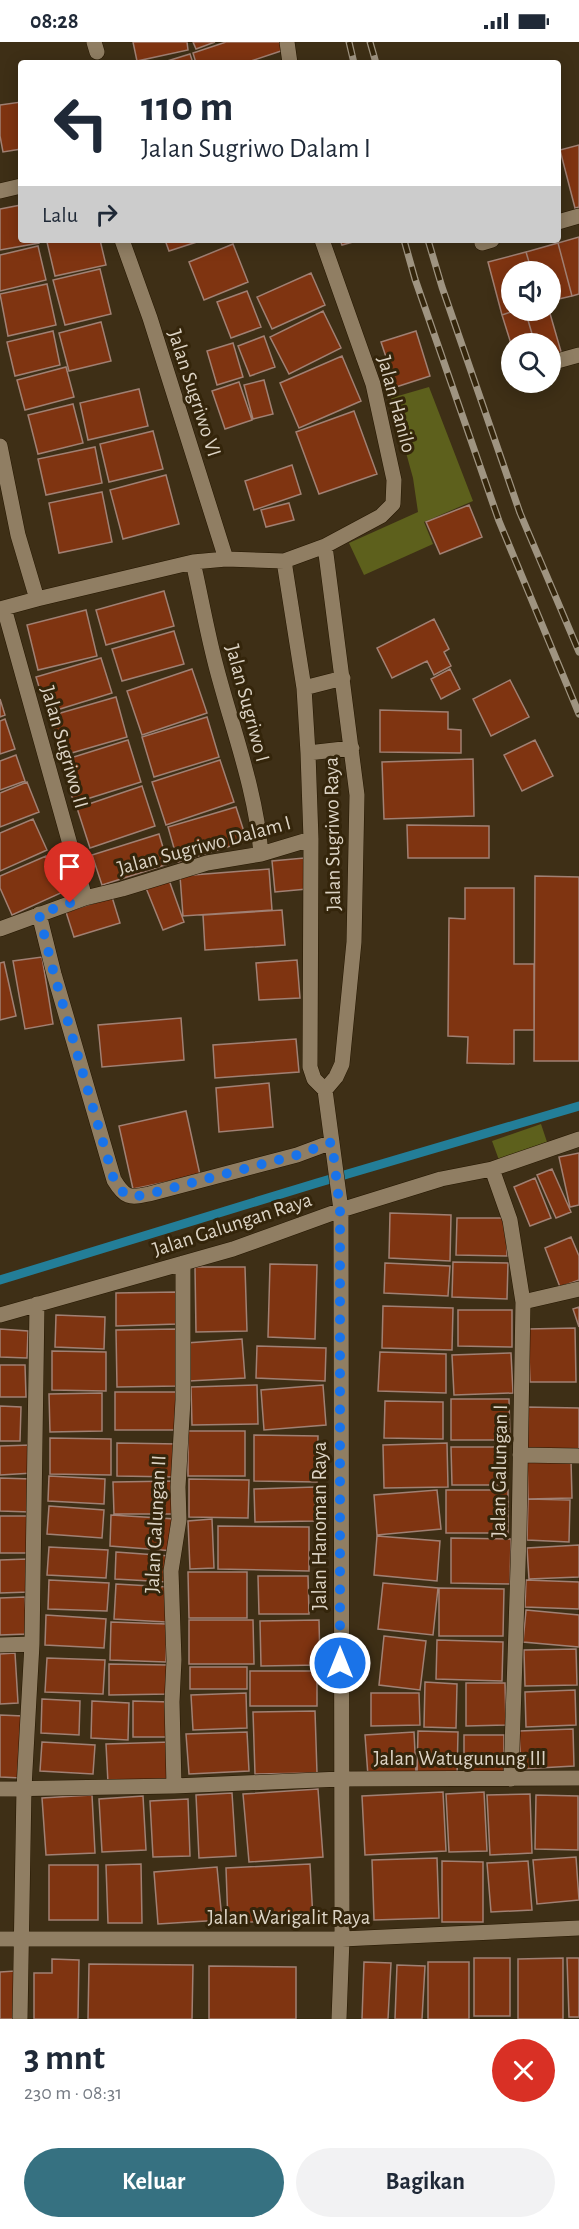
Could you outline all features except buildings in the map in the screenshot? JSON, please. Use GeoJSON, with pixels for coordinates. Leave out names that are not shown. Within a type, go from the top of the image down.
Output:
{"type":"FeatureCollection","features":[{"type":"Feature","properties":{"kind":"street"},"geometry":{"type":"LineString","coordinates":[[286,42],[289,60]]}},
{"type":"Feature","properties":{"kind":"street"},"geometry":{"type":"LineString","coordinates":[[0,191],[18,187]]}},
{"type":"Feature","properties":{"kind":"street"},"geometry":{"type":"LineString","coordinates":[[561,221],[579,216]]}},
{"type":"Feature","properties":{"kind":"street","name":"Jalan Sugriwo VI"},"geometry":{"type":"LineString","coordinates":[[123,243],[150,318],[226,560]]}},
{"type":"Feature","properties":{"kind":"street","name":"Jalan Hanilo"},"geometry":{"type":"LineString","coordinates":[[323,243],[373,384],[394,480],[393,504],[381,516],[325,546]]}},
{"type":"Feature","properties":{"kind":"street"},"geometry":{"type":"LineString","coordinates":[[561,360],[579,355]]}},
{"type":"Feature","properties":{"kind":"street"},"geometry":{"type":"LineString","coordinates":[[0,446],[18,535],[37,598]]}},
{"type":"Feature","properties":{"kind":"street"},"geometry":{"type":"LineString","coordinates":[[2,609],[37,598],[193,562],[284,561],[325,546]]}},
{"type":"Feature","properties":{"kind":"street","name":"Jalan Sugriwo Raya"},"geometry":{"type":"LineString","coordinates":[[325,546],[357,795],[354,942],[342,1064],[336,1077],[325,1090]]}},
{"type":"Feature","properties":{"kind":"street","name":"Jalan Sugriwo Raya"},"geometry":{"type":"LineString","coordinates":[[284,561],[304,688],[308,753],[312,839],[310,1067],[314,1078],[325,1090],[332,1144]]}},
{"type":"Feature","properties":{"kind":"street","name":"Jalan Sugriwo I"},"geometry":{"type":"LineString","coordinates":[[193,562],[216,665],[243,760],[261,854]]}},
{"type":"Feature","properties":{"kind":"street","name":"Jalan Sugriwo II"},"geometry":{"type":"LineString","coordinates":[[2,609],[85,898]]}},
{"type":"Feature","properties":{"kind":"street"},"geometry":{"type":"LineString","coordinates":[[304,688],[343,678]]}},
{"type":"Feature","properties":{"kind":"street"},"geometry":{"type":"LineString","coordinates":[[308,753],[352,748]]}},
{"type":"Feature","properties":{"kind":"street","name":"Jalan Sugriwo Dalam I"},"geometry":{"type":"LineString","coordinates":[[0,929],[85,898],[207,863],[261,854],[312,839]]}},
{"type":"Feature","properties":{"kind":"street"},"geometry":{"type":"LineString","coordinates":[[39,914],[54,974],[114,1180],[124,1194],[131,1197],[149,1194],[332,1144]]}},
{"type":"Feature","properties":{"kind":"street","name":"Jalan Galungan Raya"},"geometry":{"type":"LineString","coordinates":[[0,1315],[233,1249],[340,1204],[492,1169],[579,1139]]}},
{"type":"Feature","properties":{"kind":"street","name":"Jalan Hanoman Raya"},"geometry":{"type":"LineString","coordinates":[[332,1144],[340,1204],[342,1940],[339,2019]]}},
{"type":"Feature","properties":{"kind":"street","name":"Jalan Galungan I"},"geometry":{"type":"LineString","coordinates":[[492,1169],[510,1220],[523,1302],[511,1779]]}},
{"type":"Feature","properties":{"kind":"street","name":"Jalan Galungan II"},"geometry":{"type":"LineString","coordinates":[[174,1786],[171,1571],[179,1520],[178,1487],[183,1400],[183,1263]]}},
{"type":"Feature","properties":{"kind":"street"},"geometry":{"type":"LineString","coordinates":[[523,1302],[579,1289]]}},
{"type":"Feature","properties":{"kind":"street"},"geometry":{"type":"LineString","coordinates":[[20,2019],[24,1788],[32,1644],[37,1304]]}},
{"type":"Feature","properties":{"kind":"street"},"geometry":{"type":"LineString","coordinates":[[520,1455],[579,1456]]}},
{"type":"Feature","properties":{"kind":"street"},"geometry":{"type":"LineString","coordinates":[[0,1645],[32,1644]]}},
{"type":"Feature","properties":{"kind":"street","name":"Jalan Watugunung III"},"geometry":{"type":"LineString","coordinates":[[341,1779],[579,1778]]}},
{"type":"Feature","properties":{"kind":"street"},"geometry":{"type":"LineString","coordinates":[[0,1789],[174,1786],[341,1779]]}},
{"type":"Feature","properties":{"kind":"street","name":"Jalan Warigalit Raya"},"geometry":{"type":"LineString","coordinates":[[0,1939],[21,1937],[342,1940],[579,1928]]}},
{"type":"Feature","properties":{"kind":"shaded area"},"geometry":{"type":"Polygon","coordinates":[[[429,387],[473,501],[424,522],[433,544],[364,575],[349,543],[418,512],[413,478],[391,398],[429,387]]]}},
{"type":"Feature","properties":{"kind":"shaded area"},"geometry":{"type":"Polygon","coordinates":[[[541,1124],[547,1142],[499,1160],[492,1141],[541,1124]]]}},
{"type":"Feature","properties":{"kind":"waterway"},"geometry":{"type":"LineString","coordinates":[[0,1280],[579,1106]]}},
{"type":"Feature","properties":{"kind":"railway"},"geometry":{"type":"LineString","coordinates":[[349,42],[353,60]]}},
{"type":"Feature","properties":{"kind":"railway"},"geometry":{"type":"LineString","coordinates":[[370,42],[375,60]]}},
{"type":"Feature","properties":{"kind":"railway"},"geometry":{"type":"LineString","coordinates":[[405,243],[415,279],[499,521],[579,714]]}},
{"type":"Feature","properties":{"kind":"railway"},"geometry":{"type":"LineString","coordinates":[[429,243],[520,513],[579,652]]}},
{"type":"Feature","properties":{"kind":"route"},"geometry":{"type":"LineString","coordinates":[[70,903],[39,914],[54,974],[114,1180],[124,1194],[131,1197],[149,1194],[297,1155],[332,1142],[340,1210],[340,1663]]}}]}
